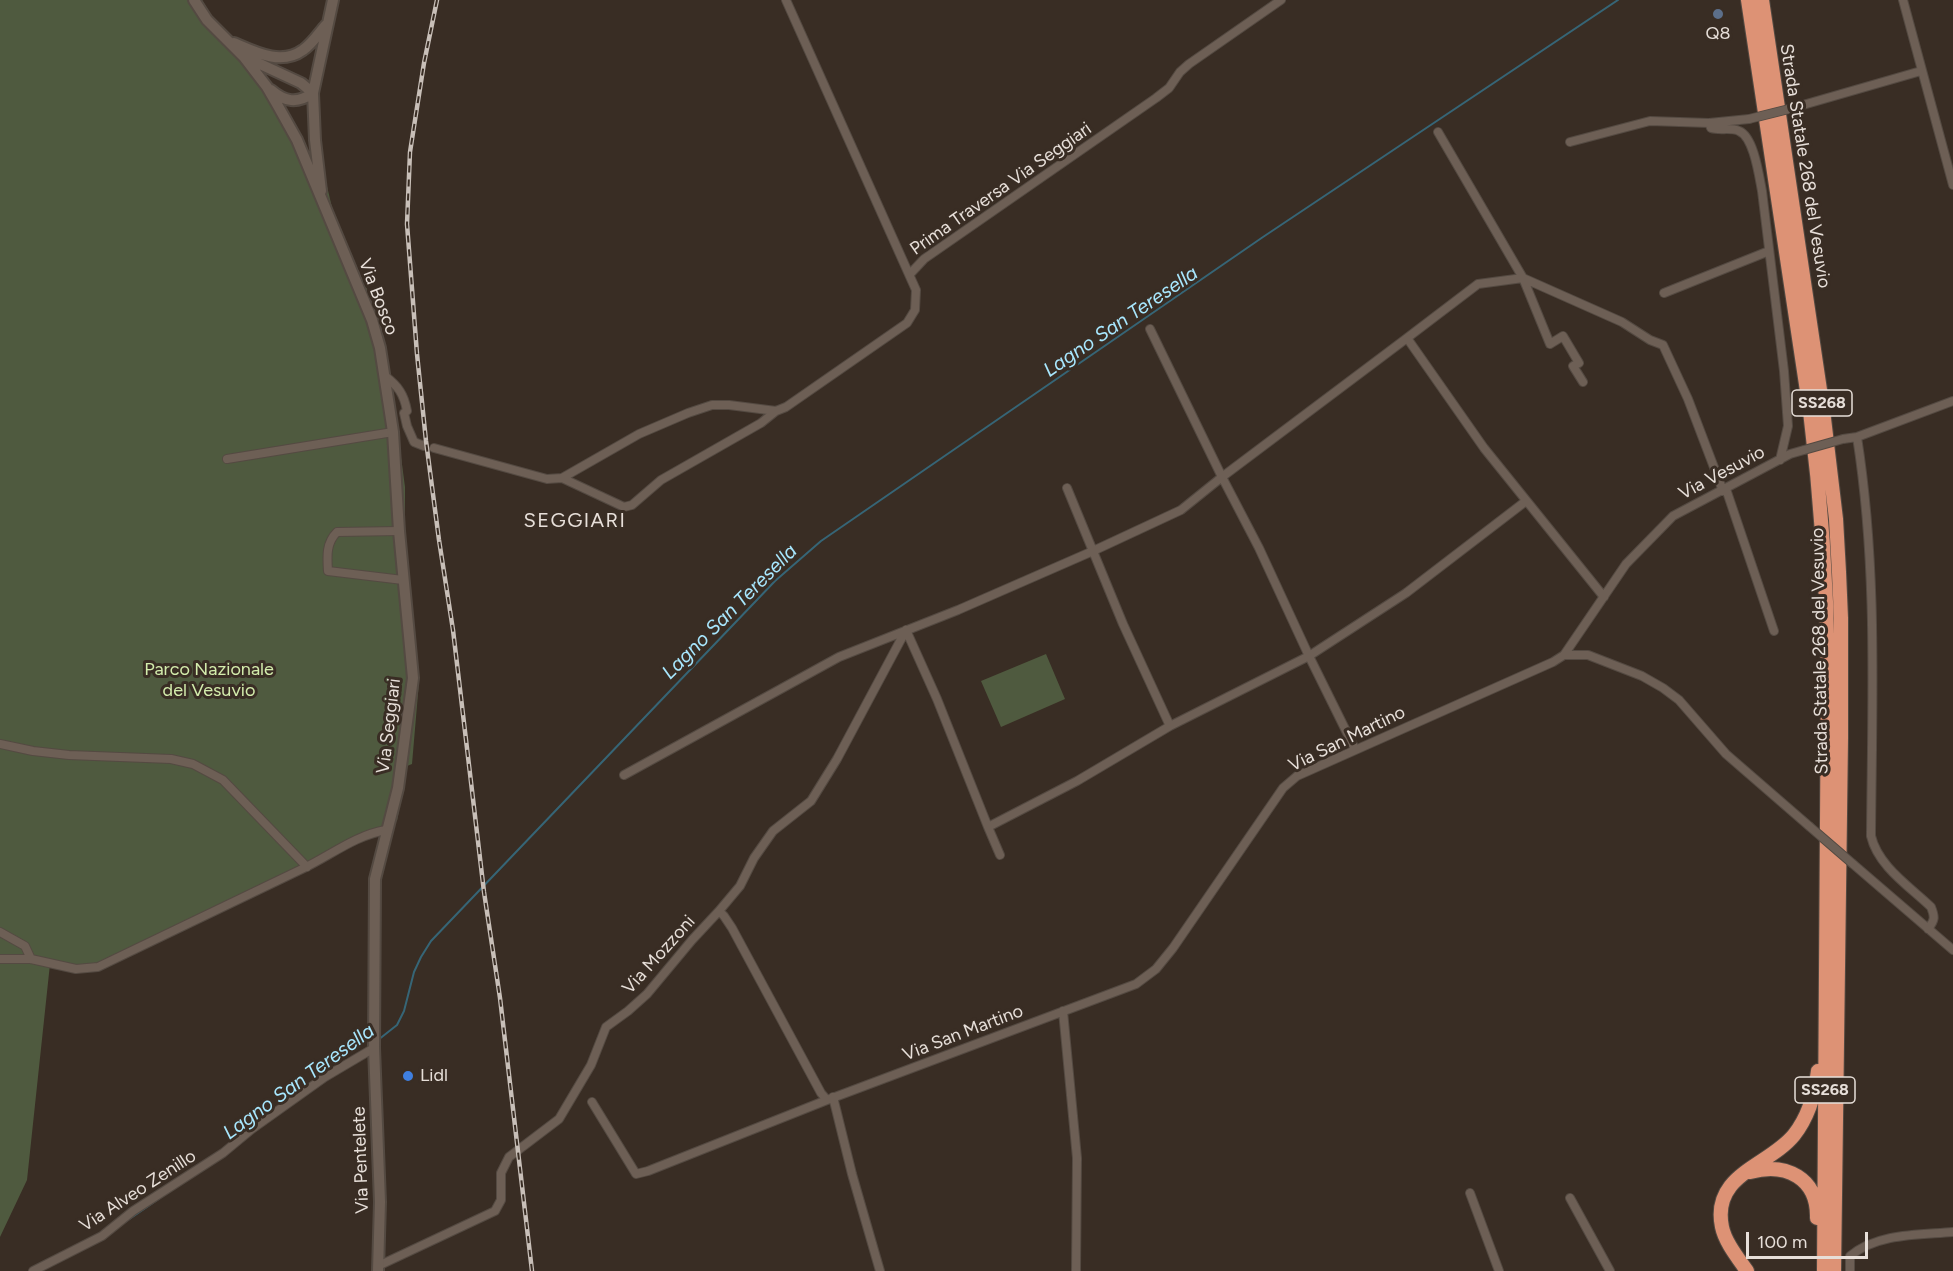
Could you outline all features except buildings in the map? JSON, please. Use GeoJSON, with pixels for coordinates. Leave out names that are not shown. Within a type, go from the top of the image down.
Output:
{"type":"FeatureCollection","features":[{"type":"Feature","properties":{"kind":"highway","name":"Strada Statale 268 del Vesuvio"},"geometry":{"type":"LineString","coordinates":[[1748,0],[1810,411],[1826,574],[1828,673],[1823,1271]]}},
{"type":"Feature","properties":{"kind":"highway","name":"Strada Statale 268 del Vesuvio"},"geometry":{"type":"LineString","coordinates":[[1762,0],[1825,421],[1836,519],[1841,629],[1841,769],[1834,1271]]}},
{"type":"Feature","properties":{"kind":"highway"},"geometry":{"type":"LineString","coordinates":[[1747,1271],[1724,1233],[1721,1219],[1722,1204],[1726,1192],[1734,1181],[1779,1149],[1793,1136],[1803,1120],[1812,1102],[1816,1086],[1826,1024]]}},
{"type":"Feature","properties":{"kind":"highway"},"geometry":{"type":"LineString","coordinates":[[1743,1174],[1768,1168],[1782,1169],[1804,1181],[1812,1192],[1817,1210],[1817,1233],[1823,1271]]}},
{"type":"Feature","properties":{"kind":"main road","name":"Via Bosco"},"geometry":{"type":"LineString","coordinates":[[194,0],[207,20],[244,57],[267,87],[297,140],[372,320],[385,376],[388,406]]}},
{"type":"Feature","properties":{"kind":"main road"},"geometry":{"type":"LineString","coordinates":[[267,87],[280,97],[292,101],[302,100],[313,93],[333,0]]}},
{"type":"Feature","properties":{"kind":"main road"},"geometry":{"type":"LineString","coordinates":[[224,38],[256,53],[274,58],[292,55],[303,50],[328,22]]}},
{"type":"Feature","properties":{"kind":"main road","name":"Via Bosco"},"geometry":{"type":"LineString","coordinates":[[244,57],[302,83],[313,93],[315,140],[323,204]]}},
{"type":"Feature","properties":{"kind":"main road","name":"Via Seggiari"},"geometry":{"type":"LineString","coordinates":[[374,1048],[375,879],[398,788],[413,678],[399,531],[393,432],[388,406]]}},
{"type":"Feature","properties":{"kind":"main road","name":"Via Pentelete"},"geometry":{"type":"LineString","coordinates":[[374,1048],[380,1202],[378,1268]]}},
{"type":"Feature","properties":{"kind":"street"},"geometry":{"type":"LineString","coordinates":[[786,0],[910,274]]}},
{"type":"Feature","properties":{"kind":"street","name":"Prima Traversa Via Seggiari"},"geometry":{"type":"LineString","coordinates":[[562,478],[624,507],[632,505],[661,480],[786,407],[907,323],[915,310],[917,299],[910,274],[924,259],[1169,88],[1189,64],[1281,0]]}},
{"type":"Feature","properties":{"kind":"street"},"geometry":{"type":"LineString","coordinates":[[1903,0],[1953,185]]}},
{"type":"Feature","properties":{"kind":"street"},"geometry":{"type":"LineString","coordinates":[[1570,142],[1650,121],[1708,123],[1749,118],[1789,109],[1921,71]]}},
{"type":"Feature","properties":{"kind":"street"},"geometry":{"type":"LineString","coordinates":[[1708,123],[1711,128],[1717,130],[1740,131],[1747,138],[1758,172],[1788,426],[1780,460]]}},
{"type":"Feature","properties":{"kind":"street"},"geometry":{"type":"LineString","coordinates":[[1438,132],[1523,278],[1550,344],[1563,336],[1579,363],[1574,366],[1582,381]]}},
{"type":"Feature","properties":{"kind":"street"},"geometry":{"type":"LineString","coordinates":[[1664,293],[1769,251]]}},
{"type":"Feature","properties":{"kind":"street"},"geometry":{"type":"LineString","coordinates":[[624,775],[839,657],[1093,551],[1180,510],[1478,284],[1523,278],[1622,322],[1650,340],[1663,345],[1688,399],[1724,490],[1774,631]]}},
{"type":"Feature","properties":{"kind":"street"},"geometry":{"type":"LineString","coordinates":[[1150,329],[1259,548],[1355,749]]}},
{"type":"Feature","properties":{"kind":"street"},"geometry":{"type":"LineString","coordinates":[[1407,338],[1484,448],[1604,597]]}},
{"type":"Feature","properties":{"kind":"street"},"geometry":{"type":"LineString","coordinates":[[385,376],[400,389],[407,411],[404,413],[407,426],[414,442],[424,446]]}},
{"type":"Feature","properties":{"kind":"street","name":"Via Vesuvio"},"geometry":{"type":"LineString","coordinates":[[1564,655],[1626,564],[1673,516],[1780,460],[1804,450],[1857,437],[1953,401]]}},
{"type":"Feature","properties":{"kind":"street"},"geometry":{"type":"LineString","coordinates":[[434,448],[547,479],[562,478],[639,434],[712,405],[776,411]]}},
{"type":"Feature","properties":{"kind":"street"},"geometry":{"type":"LineString","coordinates":[[388,406],[404,413]]}},
{"type":"Feature","properties":{"kind":"street"},"geometry":{"type":"LineString","coordinates":[[227,459],[393,432]]}},
{"type":"Feature","properties":{"kind":"street"},"geometry":{"type":"LineString","coordinates":[[1857,437],[1866,505],[1874,644],[1871,836],[1873,847],[1885,864],[1931,907],[1934,921],[1928,929]]}},
{"type":"Feature","properties":{"kind":"street"},"geometry":{"type":"LineString","coordinates":[[1067,488],[1123,624],[1170,726]]}},
{"type":"Feature","properties":{"kind":"street"},"geometry":{"type":"LineString","coordinates":[[988,827],[1077,781],[1170,726],[1309,656],[1406,593],[1526,501]]}},
{"type":"Feature","properties":{"kind":"street"},"geometry":{"type":"LineString","coordinates":[[399,531],[337,532],[330,539],[327,553],[328,571],[404,580]]}},
{"type":"Feature","properties":{"kind":"street"},"geometry":{"type":"LineString","coordinates":[[906,630],[937,699],[1000,855]]}},
{"type":"Feature","properties":{"kind":"street"},"geometry":{"type":"LineString","coordinates":[[719,911],[740,886],[754,858],[773,831],[811,801],[837,759],[906,630]]}},
{"type":"Feature","properties":{"kind":"street"},"geometry":{"type":"LineString","coordinates":[[1564,655],[1588,656],[1642,676],[1679,700],[1726,754],[1953,950]]}},
{"type":"Feature","properties":{"kind":"street","name":"Via San Martino"},"geometry":{"type":"LineString","coordinates":[[592,1102],[636,1174],[1136,984],[1156,969],[1173,948],[1283,788],[1297,776],[1553,662],[1564,655]]}},
{"type":"Feature","properties":{"kind":"street"},"geometry":{"type":"LineString","coordinates":[[0,744],[60,754],[171,759],[193,764],[223,780],[307,867]]}},
{"type":"Feature","properties":{"kind":"street"},"geometry":{"type":"LineString","coordinates":[[0,959],[31,959],[76,969],[98,967],[307,867],[353,841],[386,830]]}},
{"type":"Feature","properties":{"kind":"street","name":"Via Mozzoni"},"geometry":{"type":"LineString","coordinates":[[378,1268],[495,1211],[501,1200],[501,1173],[509,1157],[559,1119],[591,1065],[606,1027],[643,998],[719,911],[732,928],[821,1093],[830,1099],[880,1271]]}},
{"type":"Feature","properties":{"kind":"street"},"geometry":{"type":"LineString","coordinates":[[0,932],[25,946],[31,959]]}},
{"type":"Feature","properties":{"kind":"street"},"geometry":{"type":"LineString","coordinates":[[1063,1011],[1077,1158],[1076,1271]]}},
{"type":"Feature","properties":{"kind":"street","name":"Via Alveo Zenillo"},"geometry":{"type":"LineString","coordinates":[[33,1271],[102,1236],[133,1211],[223,1153],[252,1129],[325,1077],[374,1048]]}},
{"type":"Feature","properties":{"kind":"street"},"geometry":{"type":"LineString","coordinates":[[1470,1193],[1498,1271]]}},
{"type":"Feature","properties":{"kind":"street"},"geometry":{"type":"LineString","coordinates":[[1570,1198],[1610,1271]]}},
{"type":"Feature","properties":{"kind":"street"},"geometry":{"type":"LineString","coordinates":[[1850,1271],[1850,1256],[1857,1250],[1887,1238],[1953,1232]]}},
{"type":"Feature","properties":{"kind":"green space","name":"Parco Nazionale del Vesuvio"},"geometry":{"type":"Polygon","coordinates":[[[0,0],[202,0],[217,25],[238,43],[306,154],[326,182],[334,216],[351,260],[367,289],[389,366],[405,487],[405,568],[414,626],[419,682],[412,764],[407,766],[397,821],[363,834],[305,867],[88,971],[50,964],[27,1180],[0,1237],[0,0]]]}},
{"type":"Feature","properties":{"kind":"green space"},"geometry":{"type":"Polygon","coordinates":[[[1046,654],[1065,699],[1001,727],[981,681],[1046,654]]]}},
{"type":"Feature","properties":{"kind":"waterway","name":"Lagno San Teresella"},"geometry":{"type":"LineString","coordinates":[[378,1040],[397,1025],[404,1011],[414,972],[431,941],[775,581],[821,541],[1263,237],[1618,0]]}},
{"type":"Feature","properties":{"kind":"waterway","name":"Lagno San Teresella"},"geometry":{"type":"LineString","coordinates":[[125,1222],[160,1198]]}},
{"type":"Feature","properties":{"kind":"railway"},"geometry":{"type":"LineString","coordinates":[[437,0],[410,152],[407,224],[426,441],[453,630],[484,892],[500,998],[532,1271]]}},
{"type":"Feature","properties":{"kind":"place","name":"Q8"},"geometry":{"type":"Point","coordinates":[1718,14]}},
{"type":"Feature","properties":{"kind":"place","name":"Lidl"},"geometry":{"type":"Point","coordinates":[408,1076]}},
{"type":"Feature","properties":{"kind":"district","name":"SEGGIARI"},"geometry":{"type":"Point","coordinates":[575,521]}}]}
